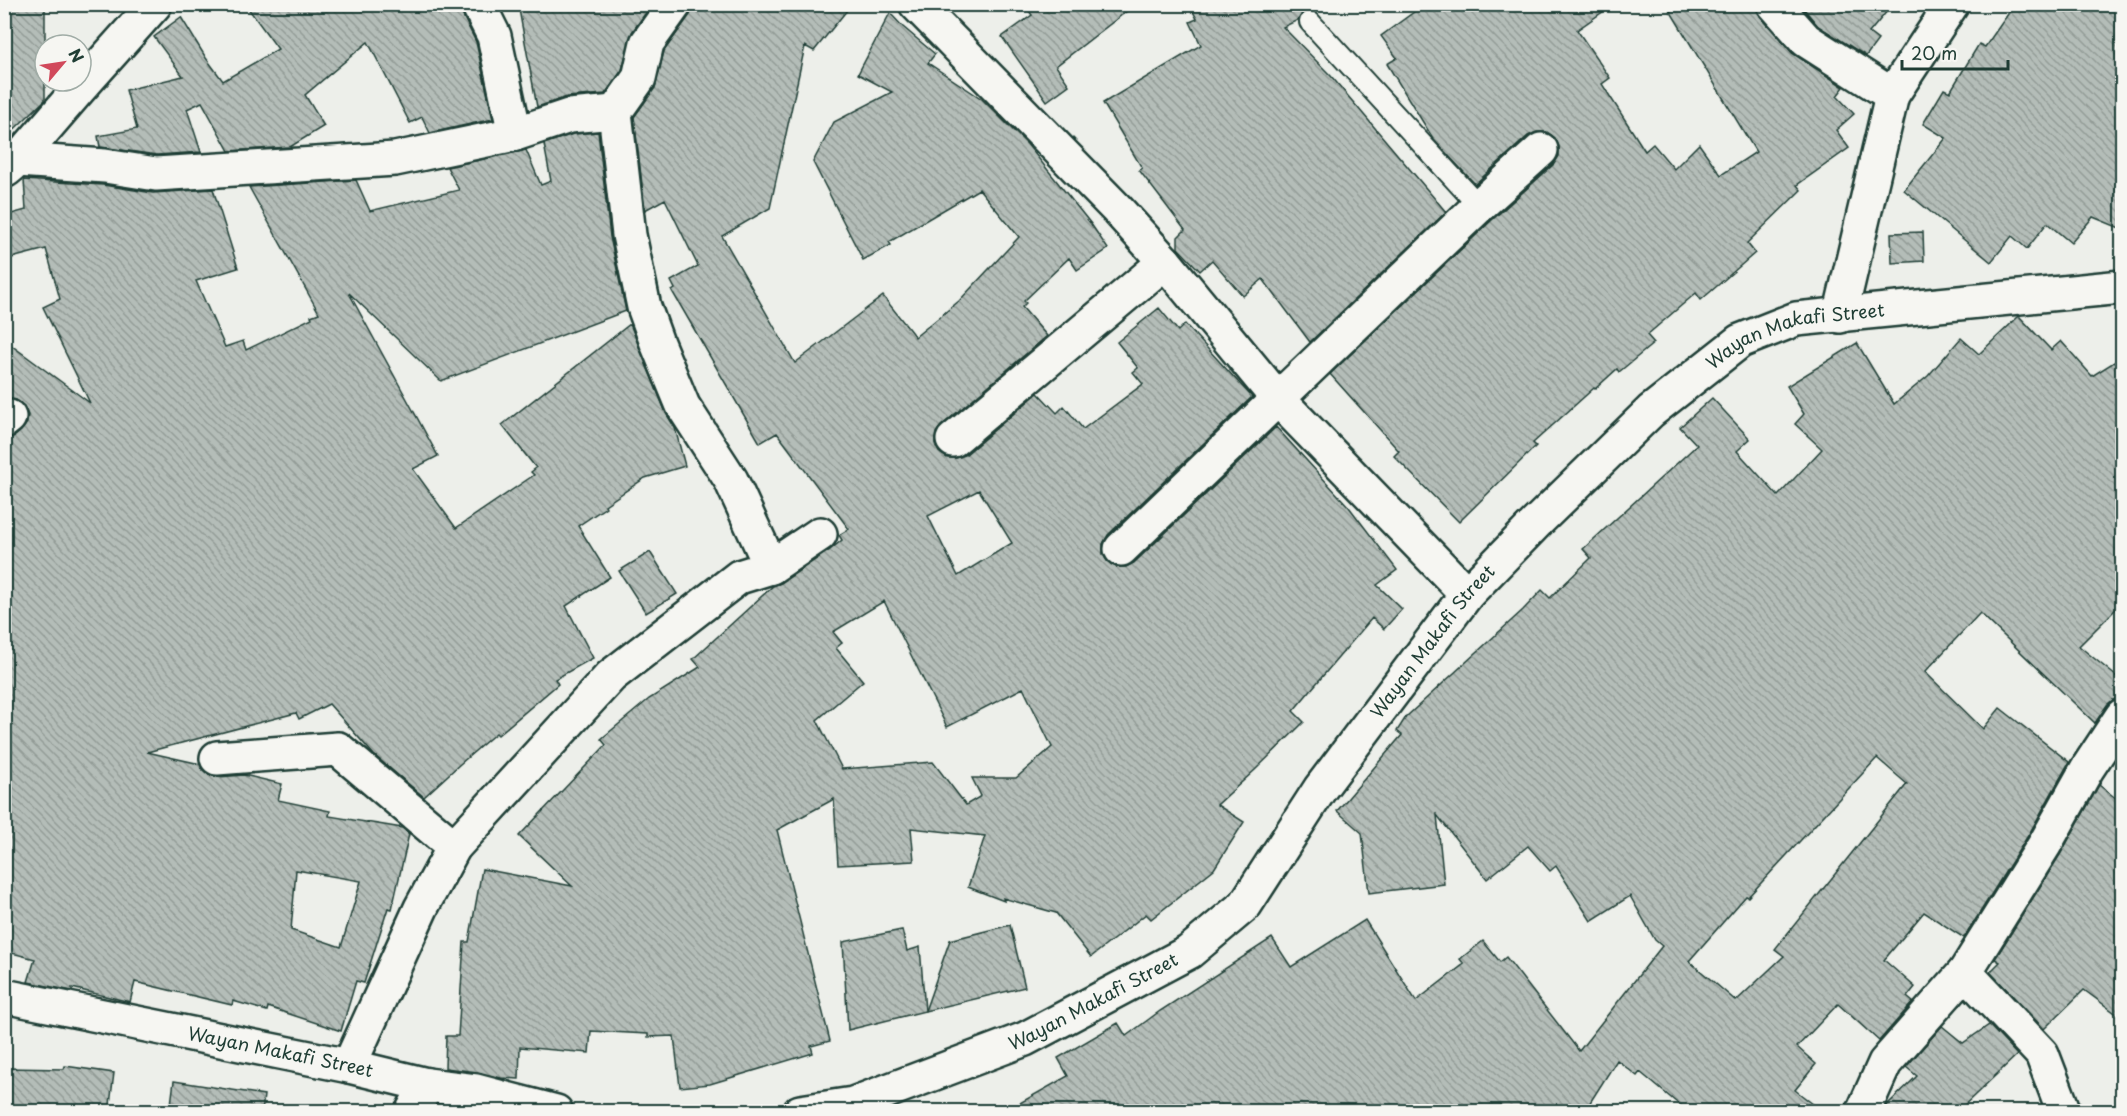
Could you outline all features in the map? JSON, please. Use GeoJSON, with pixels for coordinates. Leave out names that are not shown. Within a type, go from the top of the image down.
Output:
{"type":"FeatureCollection","features":[{"type":"Feature","properties":{"kind":"street"},"geometry":{"type":"LineString","coordinates":[[11,166],[155,4]]}},
{"type":"Feature","properties":{"kind":"street"},"geometry":{"type":"LineString","coordinates":[[478,4],[494,36],[516,134]]}},
{"type":"Feature","properties":{"kind":"street"},"geometry":{"type":"LineString","coordinates":[[675,4],[647,43],[639,78],[615,112],[629,235],[644,307],[683,406],[731,480],[771,567]]}},
{"type":"Feature","properties":{"kind":"street"},"geometry":{"type":"LineString","coordinates":[[916,4],[1116,208],[1165,262],[1277,398],[1467,594]]}},
{"type":"Feature","properties":{"kind":"street"},"geometry":{"type":"LineString","coordinates":[[1774,4],[1806,40],[1892,95]]}},
{"type":"Feature","properties":{"kind":"street"},"geometry":{"type":"LineString","coordinates":[[1840,316],[1892,95],[1952,4]]}},
{"type":"Feature","properties":{"kind":"street"},"geometry":{"type":"LineString","coordinates":[[11,166],[105,166],[156,174],[395,159],[516,134],[569,116],[615,112]]}},
{"type":"Feature","properties":{"kind":"street"},"geometry":{"type":"LineString","coordinates":[[1121,549],[1540,150]]}},
{"type":"Feature","properties":{"kind":"street"},"geometry":{"type":"LineString","coordinates":[[953,440],[1165,262]]}},
{"type":"Feature","properties":{"kind":"street","name":"Wayan Makafi Street"},"geometry":{"type":"LineString","coordinates":[[800,1112],[853,1104],[1025,1039],[1189,952],[1245,905],[1320,789],[1467,594],[1651,411],[1740,341],[1796,320],[2122,287]]}},
{"type":"Feature","properties":{"kind":"street"},"geometry":{"type":"LineString","coordinates":[[349,1066],[421,908],[454,847],[611,676],[739,577],[771,567],[820,534]]}},
{"type":"Feature","properties":{"kind":"street"},"geometry":{"type":"LineString","coordinates":[[1863,1112],[1885,1063],[1965,972],[2045,844],[2087,769],[2122,716]]}},
{"type":"Feature","properties":{"kind":"street"},"geometry":{"type":"LineString","coordinates":[[218,758],[338,749],[454,847]]}},
{"type":"Feature","properties":{"kind":"street"},"geometry":{"type":"LineString","coordinates":[[1965,972],[2042,1054],[2064,1112]]}},
{"type":"Feature","properties":{"kind":"street","name":"Wayan Makafi Street"},"geometry":{"type":"LineString","coordinates":[[4,996],[349,1066],[420,1098],[472,1101],[556,1112]]}},
{"type":"Feature","properties":{"kind":"lane"},"geometry":{"type":"LineString","coordinates":[[1310,22],[1479,206]]}},
{"type":"Feature","properties":{"kind":"building"},"geometry":{"type":"Polygon","coordinates":[[[4,4],[45,4],[45,33],[33,33],[33,93],[45,93],[45,100],[4,139],[4,4]]]}},
{"type":"Feature","properties":{"kind":"building"},"geometry":{"type":"Polygon","coordinates":[[[245,4],[460,4],[461,12],[476,42],[493,119],[430,133],[422,117],[410,123],[368,42],[305,95],[324,126],[290,147],[229,151],[202,102],[187,109],[201,152],[157,155],[100,147],[98,136],[137,129],[126,90],[183,76],[154,37],[181,17],[223,81],[278,49],[245,4]]]}},
{"type":"Feature","properties":{"kind":"building"},"geometry":{"type":"Polygon","coordinates":[[[518,4],[648,4],[650,7],[632,32],[622,70],[605,94],[567,97],[537,107],[518,4]]]}},
{"type":"Feature","properties":{"kind":"building"},"geometry":{"type":"Polygon","coordinates":[[[694,4],[852,4],[814,51],[805,46],[770,208],[722,236],[795,363],[883,296],[915,337],[959,301],[1019,237],[979,189],[889,242],[891,245],[863,260],[813,162],[834,122],[892,92],[858,74],[890,13],[935,54],[928,63],[982,99],[1027,144],[1091,224],[1108,249],[1077,270],[1069,258],[1024,301],[1026,303],[1022,307],[1047,336],[941,426],[936,433],[935,443],[939,452],[947,458],[965,455],[1038,393],[1057,413],[1064,406],[1083,429],[1143,384],[1133,372],[1138,368],[1117,342],[1159,308],[1178,331],[1185,324],[1252,397],[1108,535],[1103,544],[1103,554],[1107,561],[1116,567],[1126,567],[1134,563],[1276,427],[1349,507],[1397,570],[1377,585],[1402,609],[1384,629],[1372,618],[1293,711],[1304,722],[1217,805],[1244,822],[1214,869],[1151,919],[1146,914],[1091,957],[1056,913],[1003,898],[1004,901],[968,887],[985,836],[911,828],[914,861],[838,865],[834,799],[777,830],[830,1041],[811,1046],[813,1053],[710,1084],[680,1087],[674,1036],[648,1037],[648,1034],[591,1031],[589,1053],[520,1047],[519,1079],[445,1068],[446,1036],[458,1036],[464,942],[469,942],[482,869],[572,886],[519,836],[606,745],[601,739],[649,699],[700,667],[693,659],[773,586],[830,550],[842,540],[839,535],[849,529],[777,433],[760,443],[672,291],[675,289],[671,281],[698,266],[665,199],[645,210],[634,117],[655,88],[664,51],[690,15],[694,4]],[[979,490],[928,516],[958,576],[1012,543],[979,490]],[[884,601],[833,632],[842,643],[836,648],[863,681],[817,720],[842,769],[933,762],[966,805],[981,796],[972,778],[1016,778],[1052,747],[1023,688],[947,727],[884,601]]]}},
{"type":"Feature","properties":{"kind":"building"},"geometry":{"type":"Polygon","coordinates":[[[1024,4],[1136,4],[1056,66],[1069,85],[1047,101],[1002,37],[1032,15],[1024,4]]]}},
{"type":"Feature","properties":{"kind":"building"},"geometry":{"type":"Polygon","coordinates":[[[1189,4],[1330,4],[1315,12],[1307,10],[1298,20],[1283,27],[1331,76],[1446,212],[1310,342],[1263,279],[1243,296],[1212,260],[1200,271],[1178,248],[1178,237],[1185,230],[1139,170],[1142,168],[1103,103],[1201,45],[1190,22],[1197,19],[1189,4]]]}},
{"type":"Feature","properties":{"kind":"building"},"geometry":{"type":"Polygon","coordinates":[[[1425,4],[1614,4],[1577,30],[1610,78],[1602,84],[1645,151],[1653,144],[1674,169],[1699,144],[1721,175],[1756,152],[1666,4],[1756,4],[1760,16],[1792,53],[1844,87],[1837,96],[1854,114],[1836,130],[1849,148],[1797,185],[1801,190],[1747,243],[1755,253],[1701,300],[1696,293],[1647,335],[1654,343],[1619,372],[1617,369],[1594,388],[1533,443],[1536,446],[1459,522],[1394,456],[1399,451],[1330,374],[1554,164],[1559,156],[1559,147],[1555,138],[1547,132],[1537,132],[1528,136],[1475,184],[1434,140],[1387,64],[1397,58],[1381,36],[1425,4]]]}},
{"type":"Feature","properties":{"kind":"building"},"geometry":{"type":"Polygon","coordinates":[[[1800,4],[1893,4],[1869,33],[1878,40],[1866,56],[1818,26],[1800,4]]]}},
{"type":"Feature","properties":{"kind":"building"},"geometry":{"type":"Polygon","coordinates":[[[2015,4],[2122,4],[2122,229],[2093,217],[2071,243],[2047,223],[2027,249],[2012,236],[1991,262],[1904,190],[1946,138],[1923,124],[1944,89],[1950,92],[1979,44],[1985,47],[2015,4]]]}},
{"type":"Feature","properties":{"kind":"building"},"geometry":{"type":"Polygon","coordinates":[[[598,132],[610,237],[626,311],[441,381],[349,293],[438,456],[413,469],[456,528],[534,475],[531,472],[536,468],[502,425],[630,324],[666,413],[675,428],[685,466],[645,478],[578,526],[610,577],[566,606],[593,658],[555,679],[558,684],[498,735],[496,733],[424,797],[374,755],[329,704],[299,719],[296,713],[147,752],[200,764],[209,775],[218,777],[244,775],[282,784],[278,800],[330,811],[329,816],[402,828],[409,834],[392,909],[388,908],[364,983],[356,981],[341,1031],[268,1007],[267,1011],[233,1001],[232,1005],[135,982],[130,1002],[72,988],[72,991],[28,982],[35,959],[4,951],[4,439],[15,436],[21,431],[27,423],[28,415],[24,406],[16,400],[4,399],[4,340],[90,403],[43,307],[60,299],[46,249],[4,260],[4,216],[26,210],[24,180],[103,185],[153,193],[213,189],[238,268],[196,281],[225,347],[243,341],[246,350],[319,313],[249,187],[356,180],[370,211],[459,190],[447,167],[526,150],[541,185],[551,181],[544,144],[573,134],[598,132]],[[296,870],[291,930],[341,947],[361,881],[296,870]]]}},
{"type":"Feature","properties":{"kind":"building"},"geometry":{"type":"Polygon","coordinates":[[[1923,232],[1924,261],[1892,263],[1891,233],[1923,232]]]}},
{"type":"Feature","properties":{"kind":"building"},"geometry":{"type":"Polygon","coordinates":[[[2019,316],[2051,350],[2061,341],[2092,376],[2122,357],[2122,603],[2079,646],[2122,681],[2122,697],[2107,705],[2095,723],[1980,613],[1925,672],[1983,729],[2000,708],[2069,762],[2029,834],[1964,938],[1924,912],[1884,960],[1915,987],[1907,997],[1913,1002],[1879,1041],[1838,1004],[1797,1047],[1816,1064],[1795,1090],[1823,1112],[1688,1112],[1640,1072],[1637,1076],[1617,1060],[1584,1112],[1004,1112],[1068,1076],[1058,1058],[1118,1023],[1126,1036],[1160,1011],[1272,938],[1291,967],[1365,920],[1416,1001],[1464,964],[1460,959],[1483,941],[1500,962],[1506,957],[1579,1051],[1662,946],[1655,940],[1630,896],[1591,921],[1556,866],[1550,871],[1528,846],[1487,879],[1437,815],[1444,884],[1369,893],[1362,833],[1337,811],[1402,735],[1397,731],[1406,717],[1542,590],[1550,598],[1591,558],[1583,549],[1697,445],[1680,427],[1712,398],[1750,439],[1737,451],[1778,496],[1822,449],[1795,424],[1804,414],[1787,386],[1857,343],[1894,404],[1928,376],[1961,338],[1979,354],[2019,316]],[[1877,758],[1748,897],[1746,896],[1689,961],[1736,1001],[1784,956],[1775,949],[1907,784],[1877,758]]]}},
{"type":"Feature","properties":{"kind":"building"},"geometry":{"type":"Polygon","coordinates":[[[650,552],[677,594],[646,613],[619,571],[650,552]]]}},
{"type":"Feature","properties":{"kind":"building"},"geometry":{"type":"Polygon","coordinates":[[[2099,785],[2122,803],[2122,1018],[2084,990],[2044,1029],[1990,972],[2000,962],[1995,959],[2061,853],[2099,785]]]}},
{"type":"Feature","properties":{"kind":"building"},"geometry":{"type":"Polygon","coordinates":[[[1010,925],[1025,987],[925,1011],[950,940],[1010,925]]]}},
{"type":"Feature","properties":{"kind":"building"},"geometry":{"type":"Polygon","coordinates":[[[902,930],[907,951],[920,947],[925,1011],[848,1030],[843,942],[902,930]]]}},
{"type":"Feature","properties":{"kind":"building"},"geometry":{"type":"Polygon","coordinates":[[[1989,1025],[2017,1055],[1957,1112],[1884,1112],[1886,1106],[1917,1076],[1906,1067],[1942,1026],[1963,1043],[1989,1025]]]}},
{"type":"Feature","properties":{"kind":"building"},"geometry":{"type":"Polygon","coordinates":[[[65,1066],[114,1073],[109,1112],[5,1112],[6,1068],[64,1069],[65,1066]]]}},
{"type":"Feature","properties":{"kind":"building"},"geometry":{"type":"Polygon","coordinates":[[[174,1081],[264,1095],[262,1112],[170,1112],[174,1081]]]}}]}
